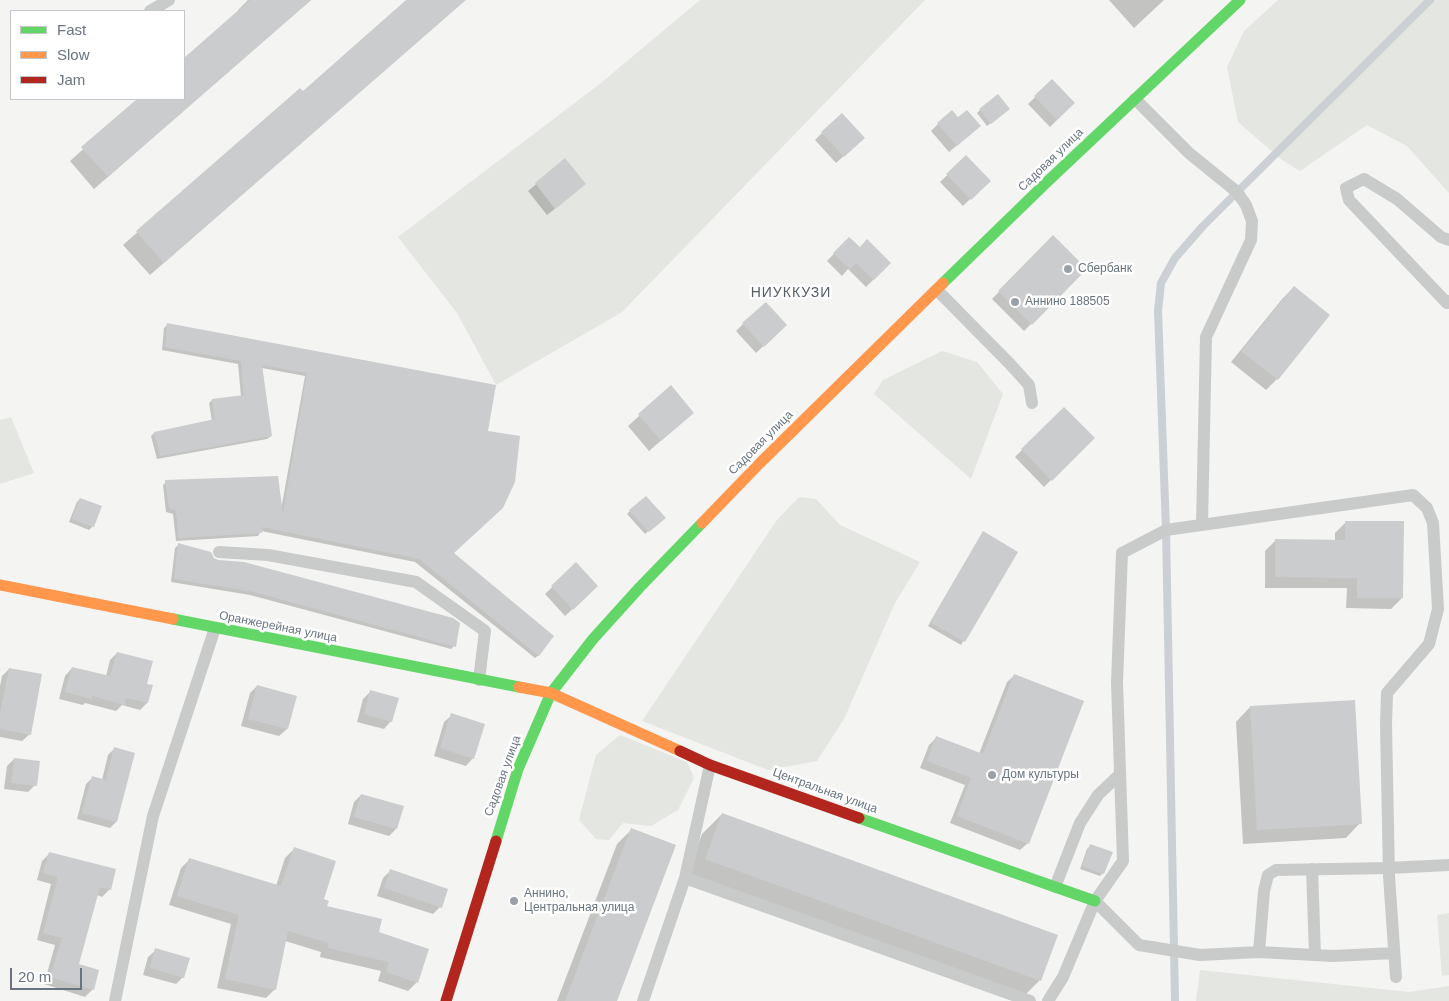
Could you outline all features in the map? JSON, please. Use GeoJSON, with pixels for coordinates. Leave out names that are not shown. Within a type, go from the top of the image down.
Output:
{"type":"FeatureCollection","features":[{"type":"Feature","properties":{"kind":"main road","name":"Садовая улица"},"geometry":{"type":"LineString","coordinates":[[446,1001],[518,769],[551,694],[593,639],[640,587],[760,463],[1135,99],[1240,0]]}},
{"type":"Feature","properties":{"kind":"main road","name":"Оранжерейная улица"},"geometry":{"type":"LineString","coordinates":[[0,585],[551,694]]}},
{"type":"Feature","properties":{"kind":"main road","name":"Центральная улица"},"geometry":{"type":"LineString","coordinates":[[551,694],[710,765],[1095,901]]}},
{"type":"Feature","properties":{"kind":"lane"},"geometry":{"type":"LineString","coordinates":[[152,10],[169,0]]}},
{"type":"Feature","properties":{"kind":"lane"},"geometry":{"type":"LineString","coordinates":[[1135,99],[1189,153],[1237,192],[1246,206],[1252,221],[1251,240],[1206,337],[1202,524]]}},
{"type":"Feature","properties":{"kind":"lane"},"geometry":{"type":"LineString","coordinates":[[1449,240],[1442,237],[1397,199],[1364,179],[1346,188],[1349,200],[1447,303],[1449,301]]}},
{"type":"Feature","properties":{"kind":"lane"},"geometry":{"type":"LineString","coordinates":[[937,290],[1029,385],[1032,403]]}},
{"type":"Feature","properties":{"kind":"lane"},"geometry":{"type":"LineString","coordinates":[[1048,1001],[1063,977],[1095,901],[1123,861],[1117,682],[1122,554],[1166,530],[1414,495],[1427,508],[1433,523],[1438,609],[1428,644],[1388,693],[1386,724],[1388,868],[1396,977]]}},
{"type":"Feature","properties":{"kind":"lane"},"geometry":{"type":"LineString","coordinates":[[219,552],[268,555],[416,582],[485,631],[479,680]]}},
{"type":"Feature","properties":{"kind":"lane"},"geometry":{"type":"LineString","coordinates":[[115,1001],[153,816],[215,628]]}},
{"type":"Feature","properties":{"kind":"lane"},"geometry":{"type":"LineString","coordinates":[[643,1001],[685,878],[710,765]]}},
{"type":"Feature","properties":{"kind":"lane"},"geometry":{"type":"LineString","coordinates":[[1056,887],[1080,823],[1098,795],[1120,774]]}},
{"type":"Feature","properties":{"kind":"lane"},"geometry":{"type":"LineString","coordinates":[[1259,952],[1264,891],[1268,875],[1276,870],[1448,865]]}},
{"type":"Feature","properties":{"kind":"lane"},"geometry":{"type":"LineString","coordinates":[[1312,869],[1316,955]]}},
{"type":"Feature","properties":{"kind":"lane"},"geometry":{"type":"LineString","coordinates":[[685,878],[1030,1001]]}},
{"type":"Feature","properties":{"kind":"lane"},"geometry":{"type":"LineString","coordinates":[[1095,901],[1140,945],[1200,955],[1259,952],[1316,955],[1394,953]]}},
{"type":"Feature","properties":{"kind":"shaded area"},"geometry":{"type":"Polygon","coordinates":[[[700,0],[925,0],[622,312],[496,385],[457,313],[398,237],[601,83],[700,0]]]}},
{"type":"Feature","properties":{"kind":"shaded area"},"geometry":{"type":"Polygon","coordinates":[[[1278,0],[1449,0],[1449,193],[1407,146],[1367,125],[1300,171],[1282,160],[1238,122],[1227,67],[1244,31],[1278,0]]]}},
{"type":"Feature","properties":{"kind":"shaded area"},"geometry":{"type":"Polygon","coordinates":[[[942,351],[977,362],[1003,394],[971,479],[874,394],[883,380],[942,351]]]}},
{"type":"Feature","properties":{"kind":"shaded area"},"geometry":{"type":"Polygon","coordinates":[[[11,417],[34,473],[0,484],[0,420],[11,417]]]}},
{"type":"Feature","properties":{"kind":"shaded area"},"geometry":{"type":"Polygon","coordinates":[[[799,497],[816,499],[840,525],[920,562],[895,603],[844,719],[817,761],[768,770],[642,721],[777,520],[799,497]]]}},
{"type":"Feature","properties":{"kind":"shaded area"},"geometry":{"type":"Polygon","coordinates":[[[620,735],[687,762],[694,778],[678,810],[651,826],[623,823],[609,840],[596,839],[579,820],[596,755],[620,735]]]}},
{"type":"Feature","properties":{"kind":"shaded area"},"geometry":{"type":"Polygon","coordinates":[[[1449,913],[1449,975],[1442,976],[1437,915],[1449,913]]]}},
{"type":"Feature","properties":{"kind":"shaded area"},"geometry":{"type":"Polygon","coordinates":[[[1200,970],[1409,992],[1449,986],[1449,1001],[1196,1001],[1200,970]]]}},
{"type":"Feature","properties":{"kind":"building"},"geometry":{"type":"Polygon","coordinates":[[[250,0],[311,0],[108,177],[81,147],[136,100],[185,100],[185,57],[250,0]]]}},
{"type":"Feature","properties":{"kind":"building"},"geometry":{"type":"Polygon","coordinates":[[[406,0],[466,0],[164,263],[136,231],[300,88],[303,91],[406,0]]]}},
{"type":"Feature","properties":{"kind":"building"},"geometry":{"type":"Polygon","coordinates":[[[1052,79],[1075,103],[1057,120],[1034,96],[1052,79]]]}},
{"type":"Feature","properties":{"kind":"building"},"geometry":{"type":"Polygon","coordinates":[[[998,94],[1010,109],[991,124],[979,109],[998,94]]]}},
{"type":"Feature","properties":{"kind":"building"},"geometry":{"type":"Polygon","coordinates":[[[952,110],[958,117],[967,110],[981,126],[957,146],[937,123],[952,110]]]}},
{"type":"Feature","properties":{"kind":"building"},"geometry":{"type":"Polygon","coordinates":[[[842,113],[865,138],[844,157],[821,132],[842,113]]]}},
{"type":"Feature","properties":{"kind":"building"},"geometry":{"type":"Polygon","coordinates":[[[966,155],[991,181],[971,200],[946,174],[966,155]]]}},
{"type":"Feature","properties":{"kind":"building"},"geometry":{"type":"Polygon","coordinates":[[[565,158],[586,184],[555,209],[535,183],[565,158]]]}},
{"type":"Feature","properties":{"kind":"building"},"geometry":{"type":"Polygon","coordinates":[[[1053,235],[1087,269],[1032,325],[998,291],[1053,235]]]}},
{"type":"Feature","properties":{"kind":"building"},"geometry":{"type":"Polygon","coordinates":[[[849,237],[860,247],[867,239],[891,263],[874,280],[856,263],[850,269],[833,253],[849,237]]]}},
{"type":"Feature","properties":{"kind":"building"},"geometry":{"type":"Polygon","coordinates":[[[1294,286],[1330,315],[1278,380],[1241,351],[1294,286]]]}},
{"type":"Feature","properties":{"kind":"building"},"geometry":{"type":"Polygon","coordinates":[[[766,302],[787,325],[764,347],[742,323],[766,302]]]}},
{"type":"Feature","properties":{"kind":"building"},"geometry":{"type":"Polygon","coordinates":[[[167,323],[496,385],[488,431],[520,436],[515,482],[503,508],[454,553],[554,636],[539,656],[419,559],[262,527],[262,533],[179,538],[176,511],[169,508],[165,480],[278,476],[283,514],[307,373],[262,365],[272,436],[160,456],[154,432],[215,419],[212,399],[244,395],[241,361],[165,347],[167,323]]]}},
{"type":"Feature","properties":{"kind":"building"},"geometry":{"type":"Polygon","coordinates":[[[671,385],[694,413],[661,441],[638,414],[671,385]]]}},
{"type":"Feature","properties":{"kind":"building"},"geometry":{"type":"Polygon","coordinates":[[[1064,407],[1095,438],[1052,481],[1021,449],[1064,407]]]}},
{"type":"Feature","properties":{"kind":"building"},"geometry":{"type":"Polygon","coordinates":[[[646,496],[666,518],[649,532],[629,510],[646,496]]]}},
{"type":"Feature","properties":{"kind":"building"},"geometry":{"type":"Polygon","coordinates":[[[80,498],[102,506],[94,527],[72,519],[80,498]]]}},
{"type":"Feature","properties":{"kind":"building"},"geometry":{"type":"Polygon","coordinates":[[[1345,521],[1404,521],[1403,598],[1357,598],[1357,578],[1275,577],[1275,539],[1345,540],[1345,521]]]}},
{"type":"Feature","properties":{"kind":"building"},"geometry":{"type":"Polygon","coordinates":[[[983,531],[1018,552],[965,642],[930,622],[983,531]]]}},
{"type":"Feature","properties":{"kind":"building"},"geometry":{"type":"Polygon","coordinates":[[[178,543],[211,552],[214,558],[218,560],[244,562],[453,618],[460,623],[456,647],[254,592],[174,579],[178,543]]]}},
{"type":"Feature","properties":{"kind":"building"},"geometry":{"type":"Polygon","coordinates":[[[576,562],[598,586],[573,610],[551,586],[576,562]]]}},
{"type":"Feature","properties":{"kind":"building"},"geometry":{"type":"Polygon","coordinates":[[[117,652],[153,661],[147,684],[153,685],[148,703],[126,698],[125,705],[92,696],[92,699],[65,692],[72,667],[110,676],[117,652]]]}},
{"type":"Feature","properties":{"kind":"building"},"geometry":{"type":"Polygon","coordinates":[[[9,668],[42,674],[31,735],[0,729],[0,714],[9,668]]]}},
{"type":"Feature","properties":{"kind":"building"},"geometry":{"type":"Polygon","coordinates":[[[1014,674],[1084,701],[1029,844],[957,816],[971,778],[927,761],[936,736],[983,754],[1014,674]]]}},
{"type":"Feature","properties":{"kind":"building"},"geometry":{"type":"Polygon","coordinates":[[[257,685],[297,696],[288,729],[248,719],[257,685]]]}},
{"type":"Feature","properties":{"kind":"building"},"geometry":{"type":"Polygon","coordinates":[[[370,690],[399,698],[392,722],[364,714],[370,690]]]}},
{"type":"Feature","properties":{"kind":"building"},"geometry":{"type":"Polygon","coordinates":[[[1355,700],[1362,824],[1257,830],[1250,706],[1355,700]]]}},
{"type":"Feature","properties":{"kind":"building"},"geometry":{"type":"Polygon","coordinates":[[[451,713],[485,724],[474,759],[440,748],[451,713]]]}},
{"type":"Feature","properties":{"kind":"building"},"geometry":{"type":"Polygon","coordinates":[[[114,747],[135,753],[117,822],[82,813],[92,776],[106,780],[114,747]]]}},
{"type":"Feature","properties":{"kind":"building"},"geometry":{"type":"Polygon","coordinates":[[[14,758],[40,761],[37,786],[11,783],[14,758]]]}},
{"type":"Feature","properties":{"kind":"building"},"geometry":{"type":"Polygon","coordinates":[[[361,794],[404,806],[397,829],[354,817],[361,794]]]}},
{"type":"Feature","properties":{"kind":"building"},"geometry":{"type":"Polygon","coordinates":[[[722,813],[1058,935],[1041,981],[705,859],[722,813]]]}},
{"type":"Feature","properties":{"kind":"building"},"geometry":{"type":"Polygon","coordinates":[[[631,828],[676,845],[617,1001],[565,1001],[631,828]]]}},
{"type":"Feature","properties":{"kind":"building"},"geometry":{"type":"Polygon","coordinates":[[[1090,844],[1113,852],[1104,874],[1082,866],[1090,844]]]}},
{"type":"Feature","properties":{"kind":"building"},"geometry":{"type":"Polygon","coordinates":[[[294,847],[336,861],[324,899],[329,901],[327,906],[382,919],[379,932],[429,949],[418,983],[386,972],[389,962],[328,948],[329,943],[288,931],[276,990],[225,979],[239,915],[177,896],[189,858],[281,886],[294,847]]]}},
{"type":"Feature","properties":{"kind":"building"},"geometry":{"type":"Polygon","coordinates":[[[49,852],[116,869],[111,890],[100,887],[79,964],[99,970],[94,990],[50,977],[62,938],[43,933],[58,877],[43,873],[49,852]]]}},
{"type":"Feature","properties":{"kind":"building"},"geometry":{"type":"Polygon","coordinates":[[[390,869],[448,889],[442,908],[384,888],[390,869]]]}},
{"type":"Feature","properties":{"kind":"building"},"geometry":{"type":"Polygon","coordinates":[[[155,948],[190,958],[184,978],[150,968],[155,948]]]}},
{"type":"Feature","properties":{"kind":"waterway"},"geometry":{"type":"LineString","coordinates":[[1175,1001],[1166,530],[1158,311],[1161,283],[1175,258],[1203,226],[1430,0]]}},
{"type":"Feature","properties":{"kind":"traffic: fast"},"geometry":{"type":"LineString","coordinates":[[943,283],[1240,0]]}},
{"type":"Feature","properties":{"kind":"traffic: fast"},"geometry":{"type":"LineString","coordinates":[[496,841],[518,769],[551,693],[593,639],[702,523]]}},
{"type":"Feature","properties":{"kind":"traffic: fast"},"geometry":{"type":"LineString","coordinates":[[173,619],[519,687]]}},
{"type":"Feature","properties":{"kind":"traffic: fast"},"geometry":{"type":"LineString","coordinates":[[859,818],[1095,901]]}},
{"type":"Feature","properties":{"kind":"traffic: slow"},"geometry":{"type":"LineString","coordinates":[[702,523],[760,463],[943,283]]}},
{"type":"Feature","properties":{"kind":"traffic: slow"},"geometry":{"type":"LineString","coordinates":[[0,585],[173,619]]}},
{"type":"Feature","properties":{"kind":"traffic: slow"},"geometry":{"type":"LineString","coordinates":[[519,687],[551,693],[680,751]]}},
{"type":"Feature","properties":{"kind":"traffic: jam"},"geometry":{"type":"LineString","coordinates":[[680,751],[710,765],[859,818]]}},
{"type":"Feature","properties":{"kind":"traffic: jam"},"geometry":{"type":"LineString","coordinates":[[446,1001],[496,841]]}},
{"type":"Feature","properties":{"kind":"place","name":"Сбербанк"},"geometry":{"type":"Point","coordinates":[1068,269]}},
{"type":"Feature","properties":{"kind":"place","name":"Аннино 188505"},"geometry":{"type":"Point","coordinates":[1015,302]}},
{"type":"Feature","properties":{"kind":"place","name":"Дом культуры"},"geometry":{"type":"Point","coordinates":[992,775]}},
{"type":"Feature","properties":{"kind":"place","name":"Аннино, Центральная улица"},"geometry":{"type":"Point","coordinates":[514,901]}},
{"type":"Feature","properties":{"kind":"district","name":"НИУККУЗИ"},"geometry":{"type":"Point","coordinates":[791,293]}}]}
